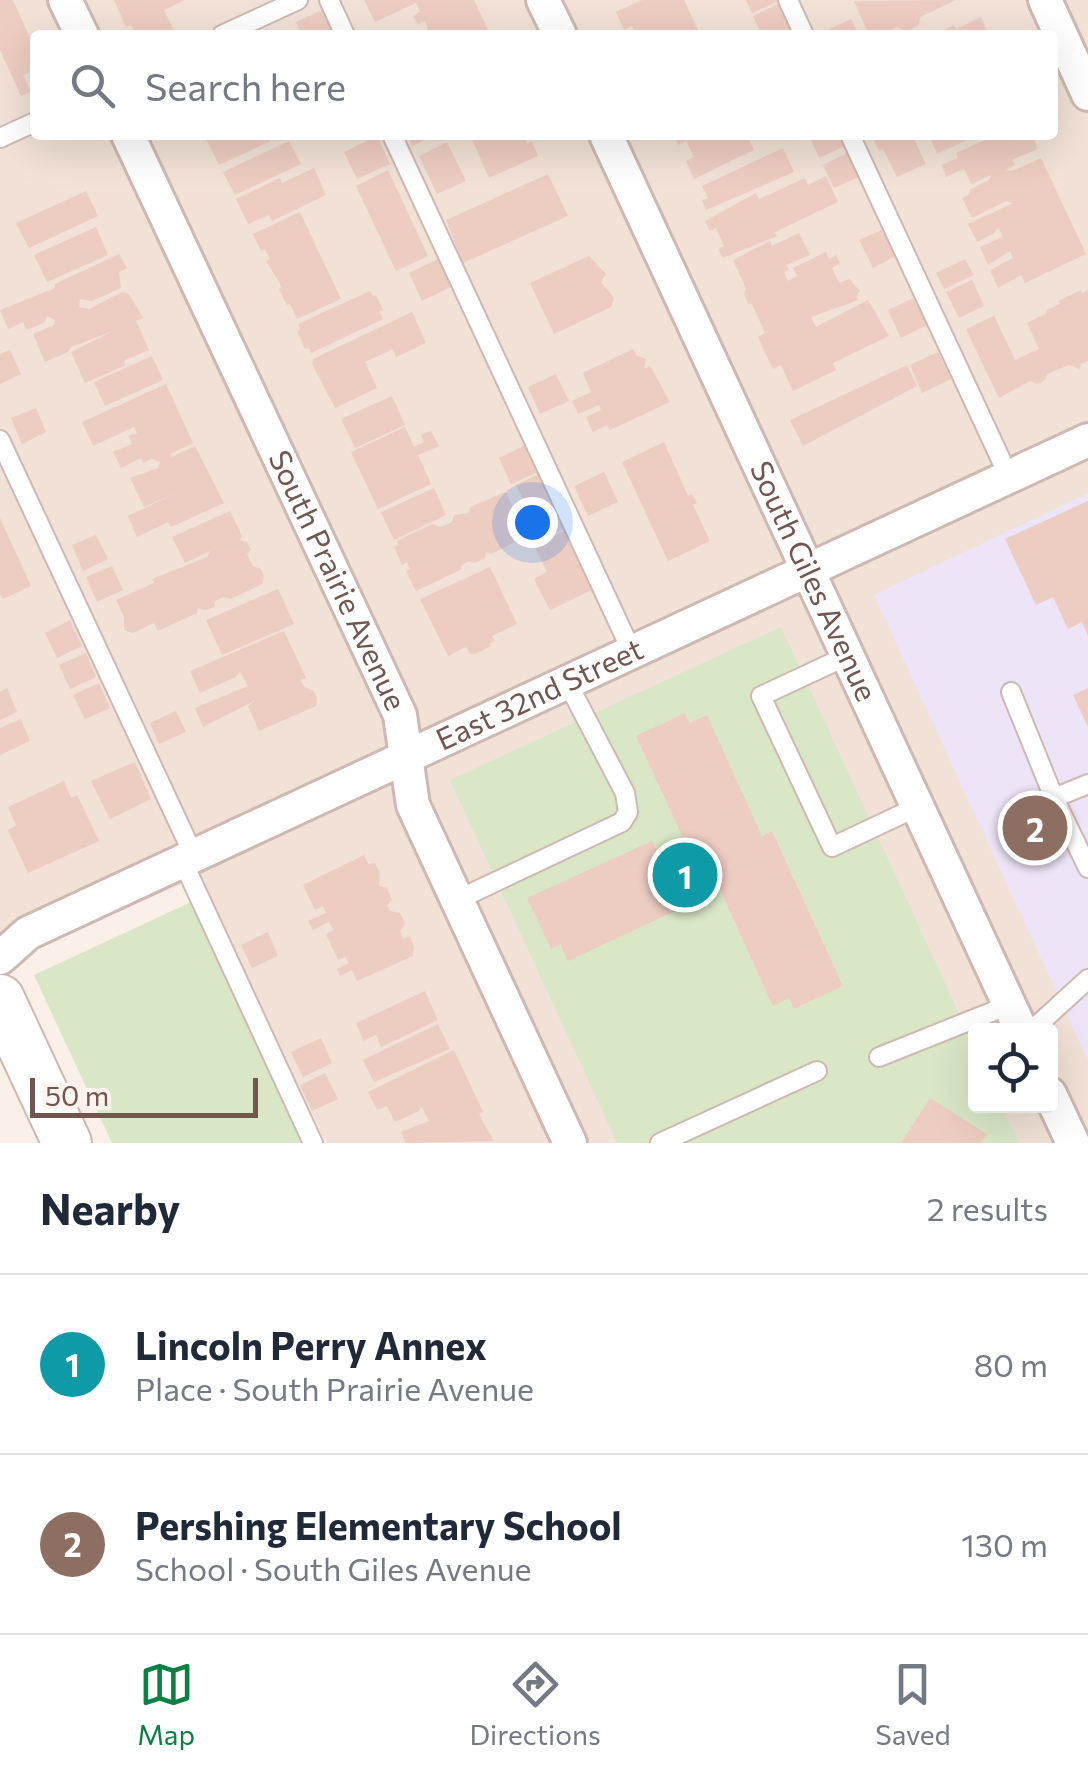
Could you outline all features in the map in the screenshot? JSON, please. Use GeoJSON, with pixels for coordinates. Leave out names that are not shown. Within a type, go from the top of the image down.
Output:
{"type":"FeatureCollection","features":[{"type":"Feature","properties":{"kind":"street"},"geometry":{"type":"LineString","coordinates":[[65,0],[80,30]]}},
{"type":"Feature","properties":{"kind":"street"},"geometry":{"type":"LineString","coordinates":[[544,0],[558,30]]}},
{"type":"Feature","properties":{"kind":"street"},"geometry":{"type":"LineString","coordinates":[[1044,0],[1088,94]]}},
{"type":"Feature","properties":{"kind":"street","name":"South Prairie Avenue"},"geometry":{"type":"LineString","coordinates":[[130,140],[400,714],[413,804],[570,1143]]}},
{"type":"Feature","properties":{"kind":"street","name":"South Giles Avenue"},"geometry":{"type":"LineString","coordinates":[[608,140],[1015,1018]]}},
{"type":"Feature","properties":{"kind":"street","name":"East 32nd Street"},"geometry":{"type":"LineString","coordinates":[[0,958],[28,934],[1088,440]]}},
{"type":"Feature","properties":{"kind":"street"},"geometry":{"type":"LineString","coordinates":[[0,998],[67,1143]]}},
{"type":"Feature","properties":{"kind":"street"},"geometry":{"type":"LineString","coordinates":[[1058,1111],[1073,1143]]}},
{"type":"Feature","properties":{"kind":"lane"},"geometry":{"type":"LineString","coordinates":[[233,30],[298,0]]}},
{"type":"Feature","properties":{"kind":"lane"},"geometry":{"type":"LineString","coordinates":[[329,0],[343,30]]}},
{"type":"Feature","properties":{"kind":"lane"},"geometry":{"type":"LineString","coordinates":[[788,0],[802,30]]}},
{"type":"Feature","properties":{"kind":"lane"},"geometry":{"type":"LineString","coordinates":[[0,138],[30,124]]}},
{"type":"Feature","properties":{"kind":"lane"},"geometry":{"type":"LineString","coordinates":[[394,140],[632,652]]}},
{"type":"Feature","properties":{"kind":"lane"},"geometry":{"type":"LineString","coordinates":[[852,140],[1009,477]]}},
{"type":"Feature","properties":{"kind":"lane"},"geometry":{"type":"LineString","coordinates":[[0,440],[313,1143]]}},
{"type":"Feature","properties":{"kind":"lane"},"geometry":{"type":"LineString","coordinates":[[848,656],[761,696],[832,847],[917,808]]}},
{"type":"Feature","properties":{"kind":"lane"},"geometry":{"type":"LineString","coordinates":[[457,900],[622,822],[628,812],[625,793],[567,682]]}},
{"type":"Feature","properties":{"kind":"lane"},"geometry":{"type":"LineString","coordinates":[[1011,692],[1054,798],[1088,868]]}},
{"type":"Feature","properties":{"kind":"lane"},"geometry":{"type":"LineString","coordinates":[[1054,798],[1088,784]]}},
{"type":"Feature","properties":{"kind":"lane"},"geometry":{"type":"LineString","coordinates":[[1040,1023],[1088,979]]}},
{"type":"Feature","properties":{"kind":"lane"},"geometry":{"type":"LineString","coordinates":[[879,1057],[1015,1018]]}},
{"type":"Feature","properties":{"kind":"lane"},"geometry":{"type":"LineString","coordinates":[[660,1143],[817,1071]]}},
{"type":"Feature","properties":{"kind":"shaded area"},"geometry":{"type":"Polygon","coordinates":[[[0,0],[1088,0],[1088,1143],[326,1143],[200,876],[0,964],[0,0]]]}},
{"type":"Feature","properties":{"kind":"shaded area"},"geometry":{"type":"Polygon","coordinates":[[[1088,493],[1088,1061],[874,595],[1088,493]]]}},
{"type":"Feature","properties":{"kind":"green space"},"geometry":{"type":"Polygon","coordinates":[[[781,627],[968,1033],[968,1113],[1005,1113],[1019,1143],[981,1143],[986,1134],[901,1143],[617,1143],[450,780],[781,627]],[[685,713],[636,736],[691,855],[685,859],[680,850],[528,899],[550,948],[560,944],[569,960],[720,890],[773,1006],[789,998],[794,1009],[843,986],[773,832],[762,836],[685,713]]]}},
{"type":"Feature","properties":{"kind":"green space"},"geometry":{"type":"Polygon","coordinates":[[[191,902],[304,1143],[112,1143],[34,975],[191,902]]]}},
{"type":"Feature","properties":{"kind":"building"},"geometry":{"type":"Polygon","coordinates":[[[0,0],[13,0],[30,38],[30,72],[23,75],[30,92],[21,96],[0,50],[0,0]]]}},
{"type":"Feature","properties":{"kind":"building"},"geometry":{"type":"Polygon","coordinates":[[[114,0],[185,0],[164,10],[174,30],[126,27],[114,0]]]}},
{"type":"Feature","properties":{"kind":"building"},"geometry":{"type":"Polygon","coordinates":[[[364,0],[474,0],[488,30],[426,30],[425,21],[418,24],[413,16],[420,12],[416,3],[375,22],[364,0]]]}},
{"type":"Feature","properties":{"kind":"building"},"geometry":{"type":"Polygon","coordinates":[[[642,0],[684,0],[698,30],[634,30],[632,26],[624,30],[616,12],[642,0]]]}},
{"type":"Feature","properties":{"kind":"building"},"geometry":{"type":"Polygon","coordinates":[[[746,0],[781,0],[752,13],[746,0]]]}},
{"type":"Feature","properties":{"kind":"building"},"geometry":{"type":"Polygon","coordinates":[[[956,0],[920,17],[919,25],[910,30],[867,30],[854,1],[956,0]]]}},
{"type":"Feature","properties":{"kind":"building"},"geometry":{"type":"Polygon","coordinates":[[[780,3],[792,30],[760,30],[753,16],[780,3]]]}},
{"type":"Feature","properties":{"kind":"building"},"geometry":{"type":"Polygon","coordinates":[[[322,10],[332,30],[300,30],[296,22],[322,10]]]}},
{"type":"Feature","properties":{"kind":"building"},"geometry":{"type":"Polygon","coordinates":[[[981,17],[987,30],[944,30],[954,25],[956,29],[981,17]]]}},
{"type":"Feature","properties":{"kind":"building"},"geometry":{"type":"Polygon","coordinates":[[[851,19],[856,30],[827,30],[851,19]]]}},
{"type":"Feature","properties":{"kind":"building"},"geometry":{"type":"Polygon","coordinates":[[[206,140],[271,141],[219,165],[206,140]]]}},
{"type":"Feature","properties":{"kind":"building"},"geometry":{"type":"Polygon","coordinates":[[[369,140],[379,140],[390,164],[357,179],[344,152],[369,140]]]}},
{"type":"Feature","properties":{"kind":"building"},"geometry":{"type":"Polygon","coordinates":[[[472,140],[525,140],[527,144],[532,141],[538,156],[489,178],[472,140]]]}},
{"type":"Feature","properties":{"kind":"building"},"geometry":{"type":"Polygon","coordinates":[[[676,140],[749,140],[754,150],[694,179],[686,161],[694,157],[686,141],[678,145],[676,140]]]}},
{"type":"Feature","properties":{"kind":"building"},"geometry":{"type":"Polygon","coordinates":[[[811,140],[842,140],[845,146],[819,158],[811,140]]]}},
{"type":"Feature","properties":{"kind":"building"},"geometry":{"type":"Polygon","coordinates":[[[874,140],[914,140],[926,164],[897,177],[883,149],[879,151],[874,140]]]}},
{"type":"Feature","properties":{"kind":"building"},"geometry":{"type":"Polygon","coordinates":[[[931,140],[967,140],[937,154],[931,140]]]}},
{"type":"Feature","properties":{"kind":"building"},"geometry":{"type":"Polygon","coordinates":[[[985,140],[1034,140],[1038,149],[1012,160],[1015,165],[1006,170],[1041,158],[1086,254],[1025,283],[1021,275],[998,288],[990,270],[1013,258],[1010,251],[988,265],[980,247],[1003,237],[998,228],[977,242],[968,224],[1013,203],[1006,201],[972,218],[962,198],[991,175],[971,184],[964,169],[946,177],[942,165],[958,158],[956,153],[985,140]]]}},
{"type":"Feature","properties":{"kind":"building"},"geometry":{"type":"Polygon","coordinates":[[[289,141],[301,164],[235,195],[223,172],[289,141]]]}},
{"type":"Feature","properties":{"kind":"building"},"geometry":{"type":"Polygon","coordinates":[[[447,142],[466,181],[437,194],[419,156],[447,142]]]}},
{"type":"Feature","properties":{"kind":"building"},"geometry":{"type":"Polygon","coordinates":[[[783,148],[794,172],[706,210],[702,200],[708,198],[702,186],[783,148]]]}},
{"type":"Feature","properties":{"kind":"building"},"geometry":{"type":"Polygon","coordinates":[[[851,151],[863,175],[834,188],[823,165],[851,151]]]}},
{"type":"Feature","properties":{"kind":"building"},"geometry":{"type":"Polygon","coordinates":[[[314,168],[326,195],[272,221],[269,215],[248,224],[236,199],[280,178],[282,183],[314,168]]]}},
{"type":"Feature","properties":{"kind":"building"},"geometry":{"type":"Polygon","coordinates":[[[388,170],[428,256],[396,271],[356,186],[388,170]]]}},
{"type":"Feature","properties":{"kind":"building"},"geometry":{"type":"Polygon","coordinates":[[[548,174],[568,216],[463,263],[446,220],[548,174]]]}},
{"type":"Feature","properties":{"kind":"building"},"geometry":{"type":"Polygon","coordinates":[[[826,176],[838,202],[775,232],[777,236],[723,258],[718,249],[724,246],[716,228],[710,231],[705,221],[756,193],[759,199],[805,178],[808,185],[826,176]]]}},
{"type":"Feature","properties":{"kind":"building"},"geometry":{"type":"Polygon","coordinates":[[[86,191],[98,216],[29,248],[16,223],[86,191]]]}},
{"type":"Feature","properties":{"kind":"building"},"geometry":{"type":"Polygon","coordinates":[[[300,212],[341,299],[297,319],[266,261],[270,259],[265,249],[261,251],[253,234],[300,212]]]}},
{"type":"Feature","properties":{"kind":"building"},"geometry":{"type":"Polygon","coordinates":[[[96,227],[108,255],[47,282],[34,255],[96,227]]]}},
{"type":"Feature","properties":{"kind":"building"},"geometry":{"type":"Polygon","coordinates":[[[888,227],[900,254],[873,268],[859,240],[888,227]]]}},
{"type":"Feature","properties":{"kind":"building"},"geometry":{"type":"Polygon","coordinates":[[[799,233],[810,255],[786,265],[788,281],[797,276],[793,268],[826,252],[829,259],[836,255],[840,263],[832,268],[839,283],[849,279],[860,291],[858,300],[811,317],[816,327],[868,300],[889,336],[833,363],[836,370],[793,391],[781,365],[773,369],[758,337],[765,333],[752,304],[748,304],[746,288],[733,260],[770,241],[772,246],[799,233]]]}},
{"type":"Feature","properties":{"kind":"building"},"geometry":{"type":"Polygon","coordinates":[[[119,254],[127,268],[119,272],[121,288],[92,301],[80,299],[79,307],[89,309],[122,292],[129,294],[143,318],[136,321],[149,350],[85,383],[71,352],[113,331],[45,362],[33,334],[54,325],[55,320],[47,316],[45,322],[27,330],[23,322],[8,329],[0,310],[55,288],[55,284],[119,254]]]}},
{"type":"Feature","properties":{"kind":"building"},"geometry":{"type":"Polygon","coordinates":[[[589,256],[606,274],[601,282],[614,298],[611,307],[554,334],[530,283],[589,256]]]}},
{"type":"Feature","properties":{"kind":"building"},"geometry":{"type":"Polygon","coordinates":[[[440,258],[453,286],[422,301],[409,273],[440,258]]]}},
{"type":"Feature","properties":{"kind":"building"},"geometry":{"type":"Polygon","coordinates":[[[965,259],[974,275],[944,289],[936,273],[965,259]]]}},
{"type":"Feature","properties":{"kind":"building"},"geometry":{"type":"Polygon","coordinates":[[[972,280],[984,306],[959,318],[946,292],[972,280]]]}},
{"type":"Feature","properties":{"kind":"building"},"geometry":{"type":"Polygon","coordinates":[[[1081,290],[1088,290],[1088,361],[1080,369],[1069,365],[1047,374],[1037,384],[1030,381],[999,398],[966,329],[994,316],[1015,360],[1039,349],[1027,323],[1081,290]]]}},
{"type":"Feature","properties":{"kind":"building"},"geometry":{"type":"Polygon","coordinates":[[[370,291],[383,310],[379,311],[383,319],[311,353],[309,348],[305,349],[298,324],[370,291]]]}},
{"type":"Feature","properties":{"kind":"building"},"geometry":{"type":"Polygon","coordinates":[[[916,297],[929,324],[901,338],[888,310],[916,297]]]}},
{"type":"Feature","properties":{"kind":"building"},"geometry":{"type":"Polygon","coordinates":[[[412,312],[426,343],[396,357],[393,349],[365,362],[377,388],[335,408],[313,359],[412,312]]]}},
{"type":"Feature","properties":{"kind":"building"},"geometry":{"type":"Polygon","coordinates":[[[633,349],[637,356],[646,359],[644,369],[650,366],[670,402],[610,430],[607,425],[593,432],[586,417],[601,410],[599,405],[578,414],[572,401],[591,392],[583,373],[633,349]]]}},
{"type":"Feature","properties":{"kind":"building"},"geometry":{"type":"Polygon","coordinates":[[[10,350],[21,374],[0,384],[0,354],[10,350]]]}},
{"type":"Feature","properties":{"kind":"building"},"geometry":{"type":"Polygon","coordinates":[[[938,352],[951,379],[922,393],[910,365],[938,352]]]}},
{"type":"Feature","properties":{"kind":"building"},"geometry":{"type":"Polygon","coordinates":[[[152,356],[163,380],[105,406],[94,382],[152,356]]]}},
{"type":"Feature","properties":{"kind":"building"},"geometry":{"type":"Polygon","coordinates":[[[907,365],[917,386],[803,446],[790,420],[907,365]]]}},
{"type":"Feature","properties":{"kind":"building"},"geometry":{"type":"Polygon","coordinates":[[[556,374],[569,401],[540,414],[528,387],[556,374]]]}},
{"type":"Feature","properties":{"kind":"building"},"geometry":{"type":"Polygon","coordinates":[[[166,384],[193,443],[170,454],[171,457],[195,446],[224,503],[171,527],[168,522],[137,537],[128,516],[180,491],[144,507],[130,478],[158,468],[160,462],[152,459],[143,463],[141,458],[121,468],[113,452],[132,444],[129,436],[137,433],[134,427],[93,446],[82,422],[166,384]]]}},
{"type":"Feature","properties":{"kind":"building"},"geometry":{"type":"Polygon","coordinates":[[[392,396],[405,425],[355,448],[341,419],[392,396]]]}},
{"type":"Feature","properties":{"kind":"building"},"geometry":{"type":"Polygon","coordinates":[[[36,408],[46,432],[22,444],[11,418],[36,408]]]}},
{"type":"Feature","properties":{"kind":"building"},"geometry":{"type":"Polygon","coordinates":[[[405,427],[414,447],[424,442],[421,435],[431,431],[439,446],[418,455],[431,484],[378,509],[351,452],[405,427]]]}},
{"type":"Feature","properties":{"kind":"building"},"geometry":{"type":"Polygon","coordinates":[[[664,442],[688,496],[692,494],[697,503],[693,505],[710,541],[668,561],[622,462],[664,442]]]}},
{"type":"Feature","properties":{"kind":"building"},"geometry":{"type":"Polygon","coordinates":[[[525,445],[538,472],[511,484],[499,458],[525,445]]]}},
{"type":"Feature","properties":{"kind":"building"},"geometry":{"type":"Polygon","coordinates":[[[542,472],[555,499],[529,511],[516,485],[542,472]]]}},
{"type":"Feature","properties":{"kind":"building"},"geometry":{"type":"Polygon","coordinates":[[[604,472],[618,502],[588,516],[574,486],[604,472]]]}},
{"type":"Feature","properties":{"kind":"building"},"geometry":{"type":"Polygon","coordinates":[[[434,488],[446,515],[394,540],[381,512],[434,488]]]}},
{"type":"Feature","properties":{"kind":"building"},"geometry":{"type":"Polygon","coordinates":[[[506,492],[526,536],[492,554],[486,552],[485,558],[475,563],[469,561],[462,569],[416,591],[406,571],[410,569],[407,562],[402,565],[394,547],[397,541],[432,524],[441,527],[452,522],[454,515],[469,513],[470,507],[506,492]]]}},
{"type":"Feature","properties":{"kind":"building"},"geometry":{"type":"Polygon","coordinates":[[[555,500],[568,527],[542,539],[530,513],[555,500]]]}},
{"type":"Feature","properties":{"kind":"building"},"geometry":{"type":"Polygon","coordinates":[[[1088,501],[1088,636],[1082,622],[1068,629],[1053,597],[1036,605],[1005,539],[1088,501]]]}},
{"type":"Feature","properties":{"kind":"building"},"geometry":{"type":"Polygon","coordinates":[[[230,511],[242,536],[240,540],[247,542],[251,550],[247,554],[253,566],[261,569],[262,584],[231,599],[215,601],[214,607],[206,610],[198,608],[197,613],[158,631],[154,623],[133,633],[124,630],[124,617],[116,600],[154,583],[152,579],[207,557],[210,551],[185,563],[172,537],[230,511]]]}},
{"type":"Feature","properties":{"kind":"building"},"geometry":{"type":"Polygon","coordinates":[[[0,518],[31,586],[3,599],[0,594],[0,518]]]}},
{"type":"Feature","properties":{"kind":"building"},"geometry":{"type":"Polygon","coordinates":[[[564,531],[592,590],[550,610],[534,579],[547,572],[534,545],[564,531]]]}},
{"type":"Feature","properties":{"kind":"building"},"geometry":{"type":"Polygon","coordinates":[[[96,535],[108,559],[83,571],[72,545],[96,535]]]}},
{"type":"Feature","properties":{"kind":"building"},"geometry":{"type":"Polygon","coordinates":[[[112,566],[123,590],[97,602],[86,577],[112,566]]]}},
{"type":"Feature","properties":{"kind":"building"},"geometry":{"type":"Polygon","coordinates":[[[490,567],[517,624],[492,636],[495,641],[491,646],[475,654],[470,654],[466,647],[448,656],[420,599],[490,567]]]}},
{"type":"Feature","properties":{"kind":"building"},"geometry":{"type":"Polygon","coordinates":[[[278,589],[294,624],[222,655],[206,620],[278,589]]]}},
{"type":"Feature","properties":{"kind":"building"},"geometry":{"type":"Polygon","coordinates":[[[70,620],[82,646],[57,658],[45,633],[70,620]]]}},
{"type":"Feature","properties":{"kind":"building"},"geometry":{"type":"Polygon","coordinates":[[[284,631],[306,678],[301,680],[304,687],[314,691],[317,698],[316,706],[259,731],[248,706],[256,700],[203,727],[195,708],[248,686],[240,671],[236,677],[200,693],[190,671],[284,631]]]}},
{"type":"Feature","properties":{"kind":"building"},"geometry":{"type":"Polygon","coordinates":[[[86,653],[96,677],[70,689],[59,665],[86,653]]]}},
{"type":"Feature","properties":{"kind":"building"},"geometry":{"type":"Polygon","coordinates":[[[99,683],[110,708],[85,719],[73,695],[99,683]]]}},
{"type":"Feature","properties":{"kind":"building"},"geometry":{"type":"Polygon","coordinates":[[[7,688],[17,712],[0,720],[0,692],[7,688]]]}},
{"type":"Feature","properties":{"kind":"building"},"geometry":{"type":"Polygon","coordinates":[[[1088,688],[1088,727],[1073,695],[1088,688]]]}},
{"type":"Feature","properties":{"kind":"building"},"geometry":{"type":"Polygon","coordinates":[[[176,711],[186,732],[159,744],[150,723],[176,711]]]}},
{"type":"Feature","properties":{"kind":"building"},"geometry":{"type":"Polygon","coordinates":[[[685,713],[690,723],[707,715],[762,836],[772,831],[843,986],[794,1009],[789,998],[773,1006],[720,890],[568,961],[560,944],[551,949],[527,898],[652,841],[660,859],[680,850],[685,859],[691,855],[636,736],[685,713]]]}},
{"type":"Feature","properties":{"kind":"building"},"geometry":{"type":"Polygon","coordinates":[[[21,719],[30,741],[0,755],[0,728],[21,719]]]}},
{"type":"Feature","properties":{"kind":"building"},"geometry":{"type":"Polygon","coordinates":[[[135,762],[151,799],[110,819],[91,781],[135,762]]]}},
{"type":"Feature","properties":{"kind":"building"},"geometry":{"type":"Polygon","coordinates":[[[64,781],[71,798],[77,795],[99,841],[28,873],[8,830],[16,825],[8,807],[64,781]]]}},
{"type":"Feature","properties":{"kind":"building"},"geometry":{"type":"Polygon","coordinates":[[[364,855],[368,864],[375,863],[380,874],[379,886],[387,888],[392,900],[387,905],[390,911],[400,913],[405,924],[400,931],[403,939],[410,936],[414,947],[413,956],[357,981],[352,970],[340,976],[337,969],[349,963],[345,957],[338,960],[326,934],[334,930],[329,922],[313,930],[308,921],[326,913],[323,906],[315,910],[303,885],[364,855]]]}},
{"type":"Feature","properties":{"kind":"building"},"geometry":{"type":"Polygon","coordinates":[[[268,932],[278,956],[252,968],[241,945],[268,932]]]}},
{"type":"Feature","properties":{"kind":"building"},"geometry":{"type":"Polygon","coordinates":[[[425,991],[438,1020],[381,1047],[376,1035],[363,1041],[356,1023],[425,991]]]}},
{"type":"Feature","properties":{"kind":"building"},"geometry":{"type":"Polygon","coordinates":[[[438,1024],[450,1049],[374,1082],[363,1060],[438,1024]]]}},
{"type":"Feature","properties":{"kind":"building"},"geometry":{"type":"Polygon","coordinates":[[[321,1038],[332,1063],[303,1077],[291,1052],[321,1038]]]}},
{"type":"Feature","properties":{"kind":"building"},"geometry":{"type":"Polygon","coordinates":[[[454,1050],[494,1141],[406,1143],[401,1132],[429,1121],[421,1106],[419,1111],[395,1122],[387,1106],[377,1110],[368,1092],[454,1050]]]}},
{"type":"Feature","properties":{"kind":"building"},"geometry":{"type":"Polygon","coordinates":[[[325,1073],[338,1099],[312,1111],[300,1085],[325,1073]]]}},
{"type":"Feature","properties":{"kind":"building"},"geometry":{"type":"Polygon","coordinates":[[[930,1098],[987,1134],[981,1143],[901,1143],[930,1098]]]}},
{"type":"Feature","properties":{"kind":"place","name":"Pershing Elementary School"},"geometry":{"type":"Point","coordinates":[1035,828]}},
{"type":"Feature","properties":{"kind":"place","name":"Lincoln Perry Annex"},"geometry":{"type":"Point","coordinates":[685,875]}}]}
